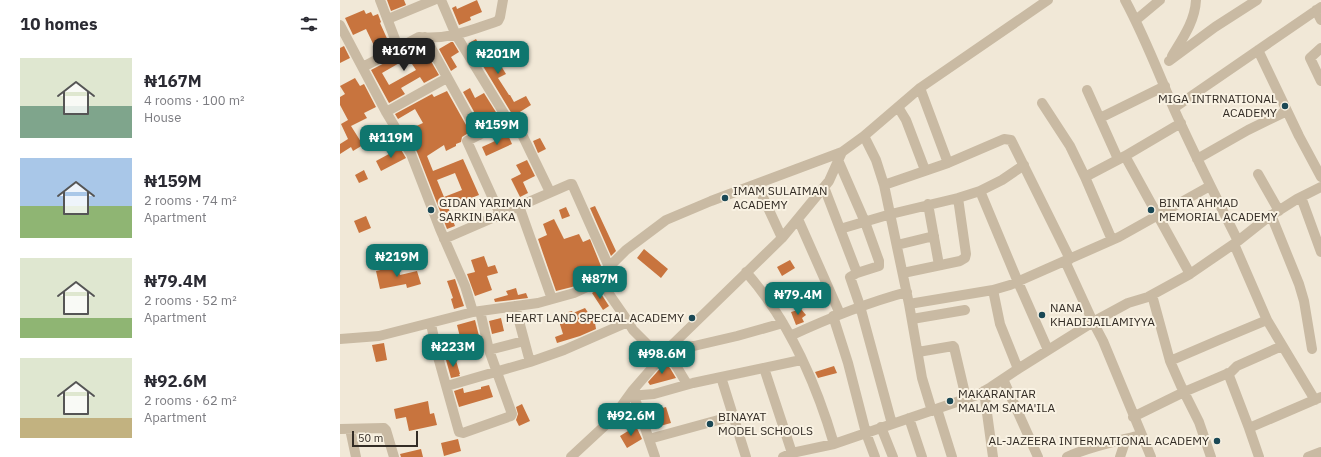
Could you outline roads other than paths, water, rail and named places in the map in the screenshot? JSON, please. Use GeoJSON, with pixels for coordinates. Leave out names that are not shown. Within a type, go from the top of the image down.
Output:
{"type":"FeatureCollection","features":[{"type":"Feature","properties":{"kind":"street"},"geometry":{"type":"LineString","coordinates":[[380,0],[398,47]]}},
{"type":"Feature","properties":{"kind":"street"},"geometry":{"type":"LineString","coordinates":[[388,20],[434,0]]}},
{"type":"Feature","properties":{"kind":"street"},"geometry":{"type":"LineString","coordinates":[[441,0],[456,35],[508,120]]}},
{"type":"Feature","properties":{"kind":"street"},"geometry":{"type":"LineString","coordinates":[[363,68],[398,47],[419,37],[456,35],[498,21],[503,0]]}},
{"type":"Feature","properties":{"kind":"street"},"geometry":{"type":"LineString","coordinates":[[340,339],[379,336],[476,312],[552,299],[574,293],[585,288],[598,278],[626,250],[666,220],[757,184],[840,156],[920,88],[1048,0]]}},
{"type":"Feature","properties":{"kind":"street"},"geometry":{"type":"LineString","coordinates":[[1125,0],[1136,20],[1174,108],[1236,243],[1267,320],[1282,346],[1319,398],[1250,428]]}},
{"type":"Feature","properties":{"kind":"street"},"geometry":{"type":"LineString","coordinates":[[1136,20],[1160,0]]}},
{"type":"Feature","properties":{"kind":"street"},"geometry":{"type":"LineString","coordinates":[[1169,61],[1188,29],[1196,10],[1196,0]]}},
{"type":"Feature","properties":{"kind":"street"},"geometry":{"type":"LineString","coordinates":[[1158,69],[1215,27],[1257,0]]}},
{"type":"Feature","properties":{"kind":"street"},"geometry":{"type":"LineString","coordinates":[[1174,108],[1318,8],[1321,20]]}},
{"type":"Feature","properties":{"kind":"street"},"geometry":{"type":"LineString","coordinates":[[340,25],[344,44],[363,68],[386,112],[411,154],[444,239],[476,312],[512,415],[463,433],[459,432],[438,357],[431,324]]}},
{"type":"Feature","properties":{"kind":"street"},"geometry":{"type":"LineString","coordinates":[[425,37],[479,135]]}},
{"type":"Feature","properties":{"kind":"street"},"geometry":{"type":"LineString","coordinates":[[1321,48],[1310,58],[1321,81]]}},
{"type":"Feature","properties":{"kind":"street"},"geometry":{"type":"LineString","coordinates":[[1258,50],[1299,136],[1321,177]]}},
{"type":"Feature","properties":{"kind":"street"},"geometry":{"type":"LineString","coordinates":[[386,112],[447,78]]}},
{"type":"Feature","properties":{"kind":"street"},"geometry":{"type":"LineString","coordinates":[[1100,118],[1165,86]]}},
{"type":"Feature","properties":{"kind":"street"},"geometry":{"type":"LineString","coordinates":[[920,88],[948,163]]}},
{"type":"Feature","properties":{"kind":"street"},"geometry":{"type":"LineString","coordinates":[[1087,90],[1100,118],[1190,274]]}},
{"type":"Feature","properties":{"kind":"street"},"geometry":{"type":"LineString","coordinates":[[1042,103],[1070,146],[1112,240]]}},
{"type":"Feature","properties":{"kind":"street"},"geometry":{"type":"LineString","coordinates":[[898,107],[906,120],[925,170]]}},
{"type":"Feature","properties":{"kind":"street"},"geometry":{"type":"LineString","coordinates":[[1197,159],[1248,130],[1287,111]]}},
{"type":"Feature","properties":{"kind":"street"},"geometry":{"type":"LineString","coordinates":[[500,214],[467,142],[468,140],[508,120],[516,122],[550,192]]}},
{"type":"Feature","properties":{"kind":"street"},"geometry":{"type":"LineString","coordinates":[[1085,177],[1181,123]]}},
{"type":"Feature","properties":{"kind":"street"},"geometry":{"type":"LineString","coordinates":[[864,136],[876,160],[891,214],[907,292],[922,378],[952,457]]}},
{"type":"Feature","properties":{"kind":"street"},"geometry":{"type":"LineString","coordinates":[[884,185],[948,163],[1004,139],[1011,140],[1024,165],[1093,322],[1103,341],[1151,457]]}},
{"type":"Feature","properties":{"kind":"street"},"geometry":{"type":"LineString","coordinates":[[571,457],[612,419],[673,344],[782,238],[829,181],[840,156]]}},
{"type":"Feature","properties":{"kind":"street"},"geometry":{"type":"LineString","coordinates":[[840,156],[879,261],[879,266],[857,273],[851,276],[850,280],[860,306],[892,424]]}},
{"type":"Feature","properties":{"kind":"street"},"geometry":{"type":"LineString","coordinates":[[840,229],[980,191],[1002,180],[1024,165]]}},
{"type":"Feature","properties":{"kind":"street"},"geometry":{"type":"LineString","coordinates":[[1258,174],[1275,213],[1300,284],[1312,349]]}},
{"type":"Feature","properties":{"kind":"street"},"geometry":{"type":"LineString","coordinates":[[444,239],[568,184],[572,184],[609,267]]}},
{"type":"Feature","properties":{"kind":"street"},"geometry":{"type":"LineString","coordinates":[[757,184],[782,238]]}},
{"type":"Feature","properties":{"kind":"street"},"geometry":{"type":"LineString","coordinates":[[909,304],[993,290],[1018,282],[1112,240],[1210,186]]}},
{"type":"Feature","properties":{"kind":"street"},"geometry":{"type":"LineString","coordinates":[[824,187],[857,273]]}},
{"type":"Feature","properties":{"kind":"street"},"geometry":{"type":"LineString","coordinates":[[764,368],[787,455],[806,454],[934,410],[984,391],[1093,322],[1128,303],[1152,295],[1190,274],[1236,243],[1275,213],[1321,187]]}},
{"type":"Feature","properties":{"kind":"street"},"geometry":{"type":"LineString","coordinates":[[980,191],[1048,350]]}},
{"type":"Feature","properties":{"kind":"street"},"geometry":{"type":"LineString","coordinates":[[1302,197],[1321,252]]}},
{"type":"Feature","properties":{"kind":"street"},"geometry":{"type":"LineString","coordinates":[[903,274],[960,261],[965,258],[966,254],[958,198]]}},
{"type":"Feature","properties":{"kind":"street"},"geometry":{"type":"LineString","coordinates":[[928,204],[939,265]]}},
{"type":"Feature","properties":{"kind":"street"},"geometry":{"type":"LineString","coordinates":[[519,206],[552,299]]}},
{"type":"Feature","properties":{"kind":"street"},"geometry":{"type":"LineString","coordinates":[[798,219],[836,315],[866,433],[875,457]]}},
{"type":"Feature","properties":{"kind":"street"},"geometry":{"type":"LineString","coordinates":[[897,245],[934,236]]}},
{"type":"Feature","properties":{"kind":"street"},"geometry":{"type":"LineString","coordinates":[[746,272],[763,293],[790,336],[818,396],[834,444]]}},
{"type":"Feature","properties":{"kind":"street"},"geometry":{"type":"LineString","coordinates":[[598,278],[636,334],[662,356],[675,364],[687,384]]}},
{"type":"Feature","properties":{"kind":"street"},"geometry":{"type":"LineString","coordinates":[[993,290],[1000,324],[1018,369]]}},
{"type":"Feature","properties":{"kind":"street"},"geometry":{"type":"LineString","coordinates":[[790,336],[836,315],[878,299],[907,292]]}},
{"type":"Feature","properties":{"kind":"street"},"geometry":{"type":"LineString","coordinates":[[1152,295],[1170,361],[1199,422],[1212,457]]}},
{"type":"Feature","properties":{"kind":"street"},"geometry":{"type":"LineString","coordinates":[[515,306],[530,362]]}},
{"type":"Feature","properties":{"kind":"street"},"geometry":{"type":"LineString","coordinates":[[912,319],[965,310]]}},
{"type":"Feature","properties":{"kind":"street"},"geometry":{"type":"LineString","coordinates":[[1170,361],[1267,320]]}},
{"type":"Feature","properties":{"kind":"street"},"geometry":{"type":"LineString","coordinates":[[447,386],[530,362],[564,350],[628,322]]}},
{"type":"Feature","properties":{"kind":"street"},"geometry":{"type":"LineString","coordinates":[[673,344],[694,346],[783,323]]}},
{"type":"Feature","properties":{"kind":"street"},"geometry":{"type":"LineString","coordinates":[[489,350],[524,341]]}},
{"type":"Feature","properties":{"kind":"street"},"geometry":{"type":"LineString","coordinates":[[918,352],[953,346],[966,398]]}},
{"type":"Feature","properties":{"kind":"street"},"geometry":{"type":"LineString","coordinates":[[1134,417],[1184,392],[1228,373],[1237,366],[1282,346]]}},
{"type":"Feature","properties":{"kind":"street"},"geometry":{"type":"LineString","coordinates":[[632,396],[654,394],[687,384],[801,360]]}},
{"type":"Feature","properties":{"kind":"street"},"geometry":{"type":"LineString","coordinates":[[1228,373],[1250,428],[1259,457]]}},
{"type":"Feature","properties":{"kind":"street"},"geometry":{"type":"LineString","coordinates":[[721,377],[746,457]]}},
{"type":"Feature","properties":{"kind":"street"},"geometry":{"type":"LineString","coordinates":[[1003,379],[1038,457]]}},
{"type":"Feature","properties":{"kind":"street"},"geometry":{"type":"LineString","coordinates":[[984,391],[993,457]]}},
{"type":"Feature","properties":{"kind":"street"},"geometry":{"type":"LineString","coordinates":[[632,396],[655,457]]}},
{"type":"Feature","properties":{"kind":"street"},"geometry":{"type":"LineString","coordinates":[[649,439],[733,416]]}},
{"type":"Feature","properties":{"kind":"street"},"geometry":{"type":"LineString","coordinates":[[909,418],[922,457]]}},
{"type":"Feature","properties":{"kind":"street"},"geometry":{"type":"LineString","coordinates":[[881,427],[893,457]]}},
{"type":"Feature","properties":{"kind":"street"},"geometry":{"type":"LineString","coordinates":[[356,457],[345,429],[386,428],[394,457]]}},
{"type":"Feature","properties":{"kind":"street"},"geometry":{"type":"LineString","coordinates":[[1067,457],[1141,435]]}},
{"type":"Feature","properties":{"kind":"street"},"geometry":{"type":"LineString","coordinates":[[1120,457],[1126,439]]}},
{"type":"Feature","properties":{"kind":"street"},"geometry":{"type":"LineString","coordinates":[[1308,457],[1321,452]]}},
{"type":"Feature","properties":{"kind":"place","name":"MIGA INTRNATIONAL ACADEMY"},"geometry":{"type":"Point","coordinates":[1285,106]}},
{"type":"Feature","properties":{"kind":"place","name":"IMAM SULAIMAN ACADEMY"},"geometry":{"type":"Point","coordinates":[725,198]}},
{"type":"Feature","properties":{"kind":"place","name":"GIDAN YARIMAN SARKIN BAKA"},"geometry":{"type":"Point","coordinates":[431,210]}},
{"type":"Feature","properties":{"kind":"place","name":"BINTA AHMAD MEMORIAL ACADEMY"},"geometry":{"type":"Point","coordinates":[1151,210]}},
{"type":"Feature","properties":{"kind":"place","name":"NANA KHADIJAILAMIYYA"},"geometry":{"type":"Point","coordinates":[1042,315]}},
{"type":"Feature","properties":{"kind":"place","name":"HEART LAND SPECIAL ACADEMY"},"geometry":{"type":"Point","coordinates":[692,318]}},
{"type":"Feature","properties":{"kind":"place","name":"MAKARANTAR MALAM SAMA'ILA"},"geometry":{"type":"Point","coordinates":[950,401]}},
{"type":"Feature","properties":{"kind":"place","name":"BINAYAT MODEL SCHOOLS"},"geometry":{"type":"Point","coordinates":[710,424]}},
{"type":"Feature","properties":{"kind":"place","name":"AL-JAZEERA INTERNATIONAL ACADEMY"},"geometry":{"type":"Point","coordinates":[1217,441]}}]}
